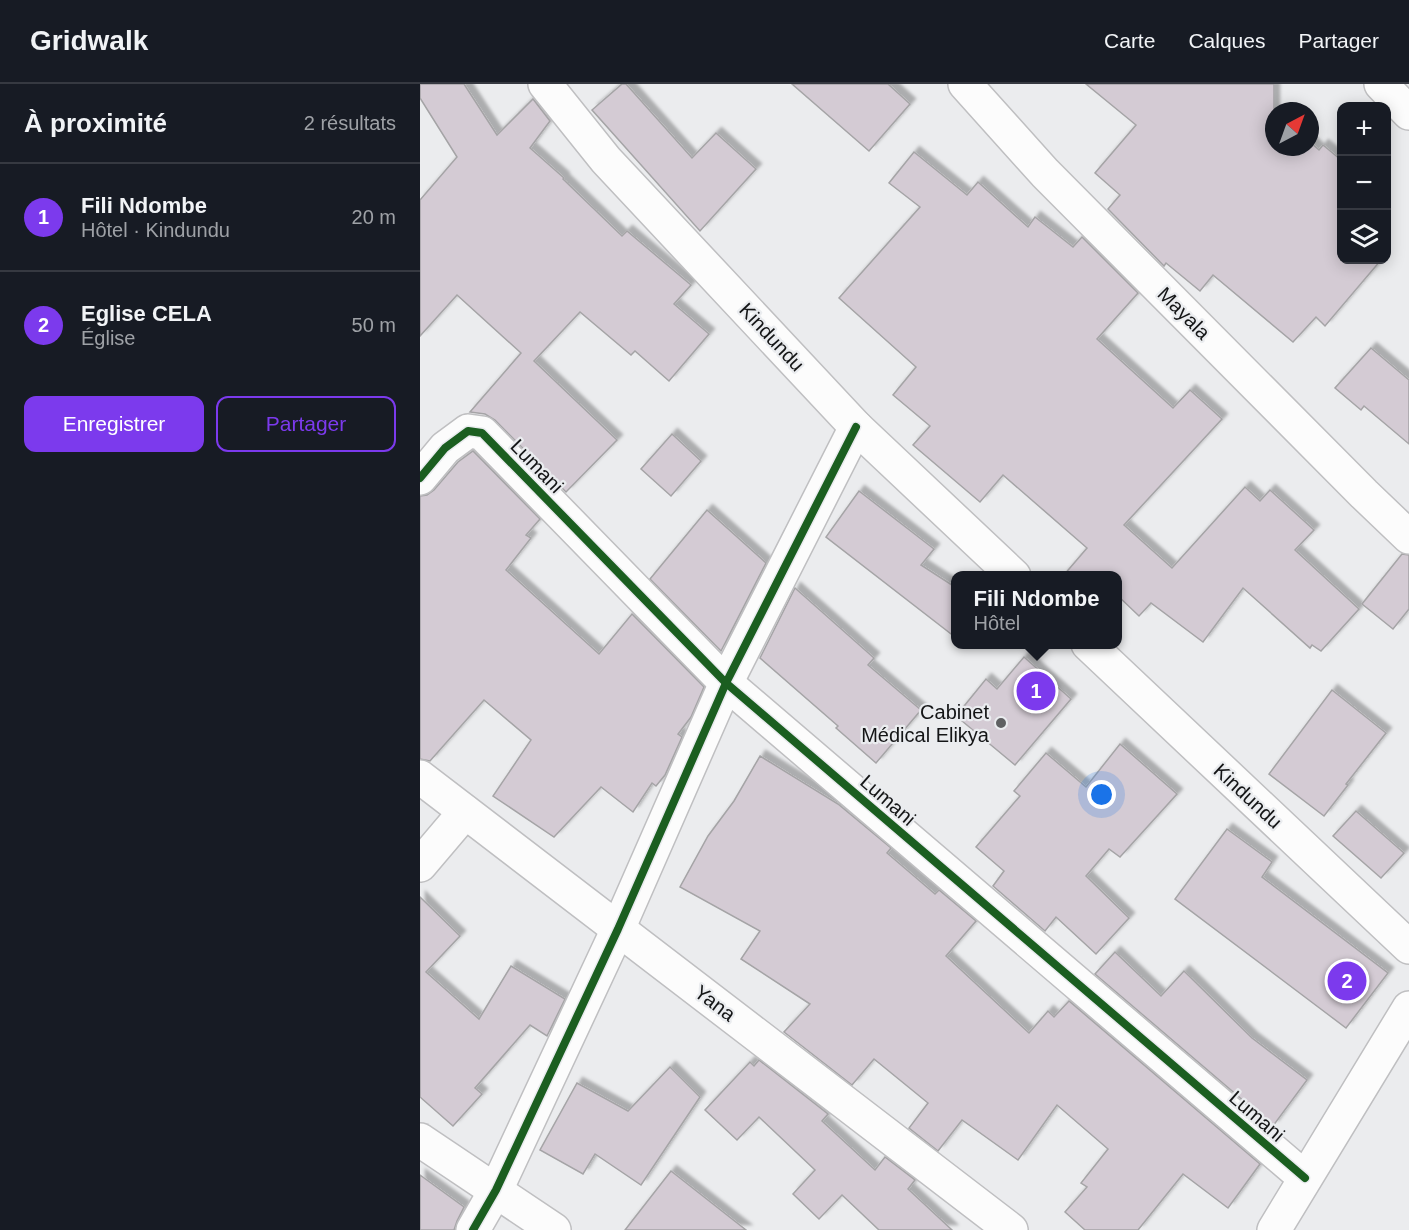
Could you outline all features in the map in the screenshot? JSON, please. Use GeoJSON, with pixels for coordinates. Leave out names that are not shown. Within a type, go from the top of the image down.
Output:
{"type":"FeatureCollection","features":[{"type":"Feature","properties":{"kind":"street","name":"Kindundu"},"geometry":{"type":"LineString","coordinates":[[545,84],[606,160],[856,427],[1009,571]]}},
{"type":"Feature","properties":{"kind":"street","name":"Mayala"},"geometry":{"type":"LineString","coordinates":[[964,84],[1045,173],[1409,537]]}},
{"type":"Feature","properties":{"kind":"street"},"geometry":{"type":"LineString","coordinates":[[1381,84],[1409,113]]}},
{"type":"Feature","properties":{"kind":"street"},"geometry":{"type":"LineString","coordinates":[[473,1230],[496,1190],[618,929],[726,682],[856,427]]}},
{"type":"Feature","properties":{"kind":"street","name":"Lumani"},"geometry":{"type":"LineString","coordinates":[[420,478],[445,448],[468,431],[482,433],[726,682],[1305,1178]]}},
{"type":"Feature","properties":{"kind":"street","name":"Kindundu"},"geometry":{"type":"LineString","coordinates":[[1092,649],[1409,947]]}},
{"type":"Feature","properties":{"kind":"street","name":"Yana"},"geometry":{"type":"LineString","coordinates":[[420,777],[1011,1230]]}},
{"type":"Feature","properties":{"kind":"street"},"geometry":{"type":"LineString","coordinates":[[420,865],[465,812]]}},
{"type":"Feature","properties":{"kind":"street"},"geometry":{"type":"LineString","coordinates":[[1274,1230],[1409,1008]]}},
{"type":"Feature","properties":{"kind":"street"},"geometry":{"type":"LineString","coordinates":[[420,1140],[554,1230]]}},
{"type":"Feature","properties":{"kind":"building"},"geometry":{"type":"Polygon","coordinates":[[[420,84],[464,84],[497,135],[533,99],[550,121],[530,148],[564,178],[622,236],[627,231],[691,285],[674,304],[709,334],[669,381],[635,351],[631,355],[580,312],[534,361],[617,440],[566,492],[495,420],[485,414],[470,412],[521,353],[457,295],[420,336],[420,200],[457,157],[420,98],[420,84]]]}},
{"type":"Feature","properties":{"kind":"building"},"geometry":{"type":"Polygon","coordinates":[[[622,84],[626,84],[692,158],[716,133],[756,169],[700,231],[592,110],[622,84]]]}},
{"type":"Feature","properties":{"kind":"building"},"geometry":{"type":"Polygon","coordinates":[[[792,84],[888,84],[910,104],[869,151],[792,84]]]}},
{"type":"Feature","properties":{"kind":"building"},"geometry":{"type":"Polygon","coordinates":[[[1086,84],[1274,84],[1274,102],[1265,102],[1265,156],[1319,156],[1319,150],[1323,145],[1337,157],[1337,264],[1378,264],[1325,326],[1316,317],[1293,342],[1213,275],[1200,291],[1166,263],[1164,266],[1108,209],[1120,195],[1095,173],[1136,125],[1086,84]]]}},
{"type":"Feature","properties":{"kind":"building"},"geometry":{"type":"Polygon","coordinates":[[[914,152],[967,195],[978,182],[1028,227],[1035,217],[1073,247],[1082,237],[1138,293],[1097,339],[1173,408],[1190,390],[1222,419],[1124,525],[1172,568],[1245,487],[1260,501],[1270,490],[1314,530],[1295,550],[1359,609],[1321,651],[1312,645],[1310,648],[1243,588],[1203,642],[1151,603],[1139,616],[1122,600],[1122,571],[1067,571],[1087,548],[1003,475],[980,502],[913,445],[930,426],[893,395],[916,367],[839,298],[920,207],[889,183],[914,152]]]}},
{"type":"Feature","properties":{"kind":"building"},"geometry":{"type":"Polygon","coordinates":[[[1371,348],[1409,380],[1409,444],[1364,406],[1361,410],[1335,388],[1371,348]]]}},
{"type":"Feature","properties":{"kind":"building"},"geometry":{"type":"Polygon","coordinates":[[[672,434],[701,461],[671,496],[641,469],[672,434]]]}},
{"type":"Feature","properties":{"kind":"building"},"geometry":{"type":"Polygon","coordinates":[[[473,451],[540,519],[526,535],[531,538],[506,570],[599,654],[632,614],[704,687],[691,717],[678,734],[682,737],[665,775],[656,786],[652,783],[633,812],[601,787],[554,837],[493,796],[531,740],[484,700],[430,761],[420,759],[420,496],[427,495],[434,490],[458,462],[473,451]]]}},
{"type":"Feature","properties":{"kind":"building"},"geometry":{"type":"Polygon","coordinates":[[[859,491],[934,549],[921,565],[951,584],[951,634],[826,537],[859,491]]]}},
{"type":"Feature","properties":{"kind":"building"},"geometry":{"type":"Polygon","coordinates":[[[707,510],[766,563],[721,651],[650,579],[707,510]]]}},
{"type":"Feature","properties":{"kind":"building"},"geometry":{"type":"Polygon","coordinates":[[[1402,554],[1409,555],[1409,609],[1393,629],[1362,604],[1402,554]]]}},
{"type":"Feature","properties":{"kind":"building"},"geometry":{"type":"Polygon","coordinates":[[[795,588],[874,658],[868,665],[921,710],[876,763],[836,728],[838,726],[760,658],[795,588]]]}},
{"type":"Feature","properties":{"kind":"building"},"geometry":{"type":"Polygon","coordinates":[[[1024,657],[1071,699],[1015,765],[956,716],[986,679],[997,689],[1024,657]]]}},
{"type":"Feature","properties":{"kind":"building"},"geometry":{"type":"Polygon","coordinates":[[[1332,690],[1386,733],[1324,816],[1269,774],[1332,690]]]}},
{"type":"Feature","properties":{"kind":"building"},"geometry":{"type":"Polygon","coordinates":[[[1120,744],[1177,794],[1120,857],[1109,849],[1086,876],[1129,918],[1096,954],[1056,917],[1045,931],[993,886],[1004,871],[976,847],[1020,796],[1014,791],[1046,753],[1086,787],[1120,744]]]}},
{"type":"Feature","properties":{"kind":"building"},"geometry":{"type":"Polygon","coordinates":[[[760,756],[838,804],[891,848],[887,853],[935,894],[939,890],[976,921],[946,956],[1029,1033],[1048,1011],[1054,1017],[1069,1001],[1260,1164],[1228,1208],[1183,1174],[1138,1230],[1085,1230],[1065,1212],[1087,1187],[1081,1183],[1108,1149],[1057,1105],[1018,1160],[962,1120],[938,1151],[909,1128],[928,1103],[874,1059],[852,1085],[784,1032],[810,1004],[741,959],[760,931],[680,887],[708,836],[734,801],[760,756]]]}},
{"type":"Feature","properties":{"kind":"building"},"geometry":{"type":"Polygon","coordinates":[[[1356,811],[1404,853],[1381,878],[1333,836],[1356,811]]]}},
{"type":"Feature","properties":{"kind":"building"},"geometry":{"type":"Polygon","coordinates":[[[1227,829],[1272,862],[1262,877],[1388,973],[1346,1028],[1175,899],[1227,829]]]}},
{"type":"Feature","properties":{"kind":"building"},"geometry":{"type":"Polygon","coordinates":[[[420,897],[460,936],[426,972],[479,1019],[511,966],[565,999],[547,1036],[530,1025],[475,1088],[482,1094],[453,1126],[420,1097],[420,897]]]}},
{"type":"Feature","properties":{"kind":"building"},"geometry":{"type":"Polygon","coordinates":[[[1115,952],[1161,996],[1184,971],[1252,1038],[1307,1080],[1273,1126],[1095,974],[1115,952]]]}},
{"type":"Feature","properties":{"kind":"building"},"geometry":{"type":"Polygon","coordinates":[[[759,1060],[828,1114],[822,1121],[875,1170],[885,1157],[915,1180],[908,1189],[952,1230],[879,1230],[842,1195],[819,1219],[793,1194],[815,1170],[759,1117],[737,1140],[705,1110],[750,1062],[754,1066],[759,1060]]]}},
{"type":"Feature","properties":{"kind":"building"},"geometry":{"type":"Polygon","coordinates":[[[670,1067],[700,1097],[641,1185],[595,1154],[583,1174],[540,1150],[577,1083],[628,1111],[670,1067]]]}},
{"type":"Feature","properties":{"kind":"building"},"geometry":{"type":"Polygon","coordinates":[[[671,1171],[746,1230],[625,1230],[671,1171]]]}},
{"type":"Feature","properties":{"kind":"building"},"geometry":{"type":"Polygon","coordinates":[[[420,1175],[464,1207],[454,1230],[420,1230],[420,1175]]]}},
{"type":"Feature","properties":{"kind":"cycle path"},"geometry":{"type":"LineString","coordinates":[[473,1230],[496,1190],[618,929],[726,683],[856,427]]}},
{"type":"Feature","properties":{"kind":"cycle path"},"geometry":{"type":"LineString","coordinates":[[420,478],[445,448],[468,431],[482,433],[726,683],[1305,1178]]}},
{"type":"Feature","properties":{"kind":"place","name":"Fili Ndombe"},"geometry":{"type":"Point","coordinates":[1036,691]}},
{"type":"Feature","properties":{"kind":"place","name":"Cabinet Médical Elikya"},"geometry":{"type":"Point","coordinates":[1001,723]}},
{"type":"Feature","properties":{"kind":"place","name":"Eglise CELA"},"geometry":{"type":"Point","coordinates":[1347,981]}}]}
